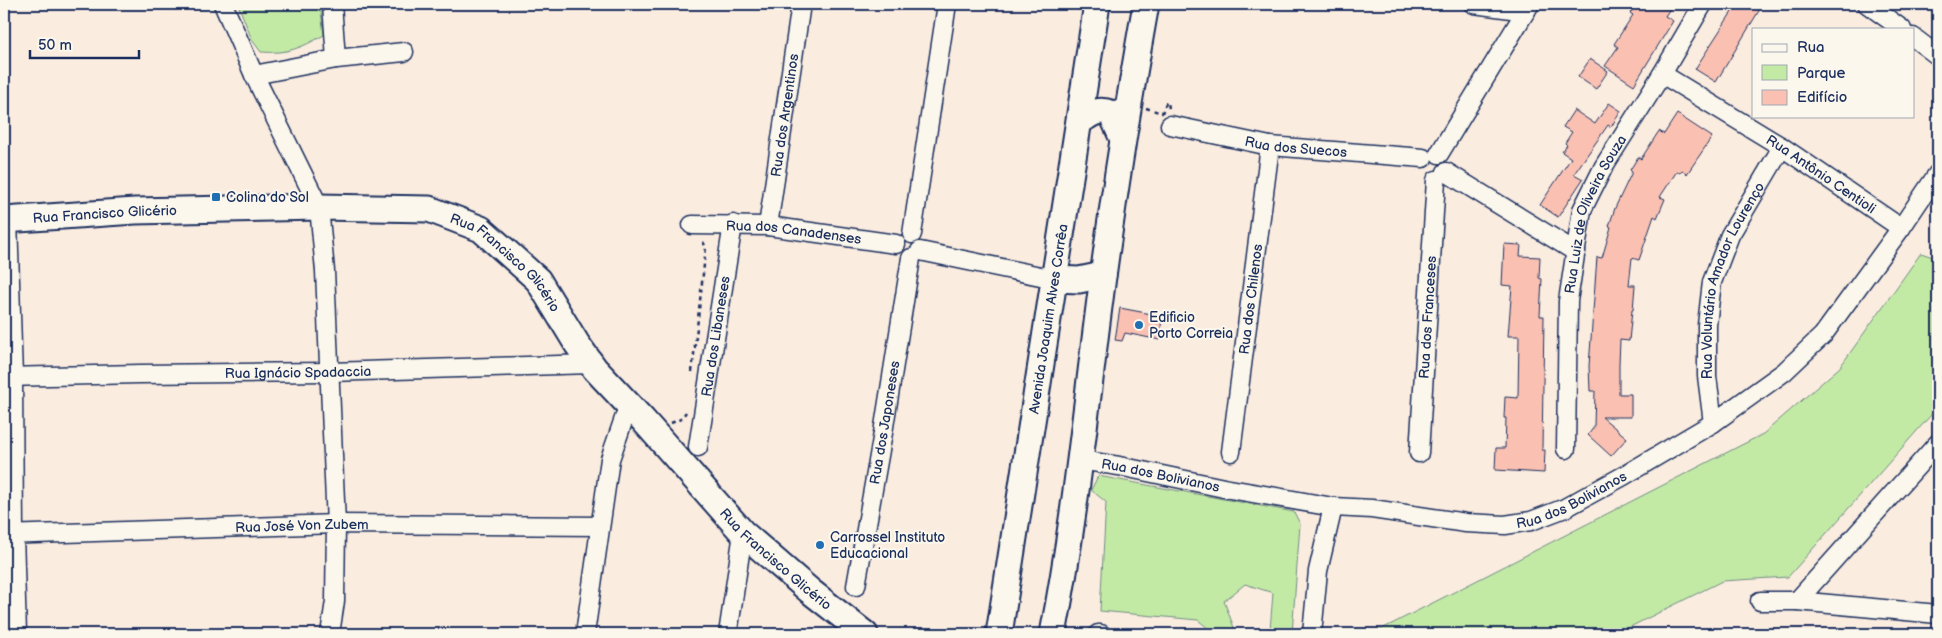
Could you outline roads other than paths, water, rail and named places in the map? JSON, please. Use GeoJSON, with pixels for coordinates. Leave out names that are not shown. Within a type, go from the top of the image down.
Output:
{"type":"FeatureCollection","features":[{"type":"Feature","properties":{"kind":"main road","name":"Avenida Joaquim Alves Corrêa"},"geometry":{"type":"LineString","coordinates":[[999,634],[1097,4]]}},
{"type":"Feature","properties":{"kind":"main road"},"geometry":{"type":"LineString","coordinates":[[1053,634],[1080,460],[1122,137],[1146,4]]}},
{"type":"Feature","properties":{"kind":"main road"},"geometry":{"type":"LineString","coordinates":[[1080,121],[1095,112],[1103,110],[1111,113],[1122,137]]}},
{"type":"Feature","properties":{"kind":"main road","name":"Rua Francisco Glicério"},"geometry":{"type":"LineString","coordinates":[[6,220],[135,211],[319,207],[429,209],[481,229],[538,280],[591,364],[743,533],[810,592],[865,634]]}},
{"type":"Feature","properties":{"kind":"main road"},"geometry":{"type":"LineString","coordinates":[[1055,279],[1079,280],[1103,275]]}},
{"type":"Feature","properties":{"kind":"street"},"geometry":{"type":"LineString","coordinates":[[222,4],[254,75],[319,207],[325,272],[336,524],[336,601],[330,634]]}},
{"type":"Feature","properties":{"kind":"street"},"geometry":{"type":"LineString","coordinates":[[332,4],[336,59]]}},
{"type":"Feature","properties":{"kind":"street","name":"Rua dos Argentinos"},"geometry":{"type":"LineString","coordinates":[[768,226],[801,4]]}},
{"type":"Feature","properties":{"kind":"street"},"geometry":{"type":"LineString","coordinates":[[912,234],[947,4]]}},
{"type":"Feature","properties":{"kind":"street"},"geometry":{"type":"LineString","coordinates":[[1474,4],[1528,7],[1431,156],[1421,162],[1422,171],[1427,178],[1441,176],[1576,252]]}},
{"type":"Feature","properties":{"kind":"street","name":"Rua Luiz de Oliveira Souza"},"geometry":{"type":"LineString","coordinates":[[1566,448],[1568,301],[1582,210],[1604,166],[1662,74],[1702,4]]}},
{"type":"Feature","properties":{"kind":"street"},"geometry":{"type":"LineString","coordinates":[[1870,4],[1901,28]]}},
{"type":"Feature","properties":{"kind":"street"},"geometry":{"type":"LineString","coordinates":[[1914,38],[1938,56]]}},
{"type":"Feature","properties":{"kind":"street"},"geometry":{"type":"LineString","coordinates":[[254,75],[336,59],[404,52]]}},
{"type":"Feature","properties":{"kind":"street","name":"Rua Antônio Centioli"},"geometry":{"type":"LineString","coordinates":[[1662,74],[1782,147],[1901,228]]}},
{"type":"Feature","properties":{"kind":"street","name":"Rua dos Suecos"},"geometry":{"type":"LineString","coordinates":[[1170,125],[1270,146],[1431,156]]}},
{"type":"Feature","properties":{"kind":"street","name":"Rua dos Chilenos"},"geometry":{"type":"LineString","coordinates":[[1231,452],[1270,146]]}},
{"type":"Feature","properties":{"kind":"street","name":"Rua Voluntário Amador Lourenço"},"geometry":{"type":"LineString","coordinates":[[1713,423],[1707,376],[1707,325],[1712,282],[1730,235],[1782,147]]}},
{"type":"Feature","properties":{"kind":"street"},"geometry":{"type":"LineString","coordinates":[[1431,156],[1446,160],[1441,176]]}},
{"type":"Feature","properties":{"kind":"street","name":"Rua dos Bolivianos"},"geometry":{"type":"LineString","coordinates":[[1080,460],[1333,507],[1372,509],[1466,523],[1505,525],[1531,521],[1565,508],[1617,480],[1713,423],[1784,372],[1823,335],[1938,174]]}},
{"type":"Feature","properties":{"kind":"street","name":"Rua dos Franceses"},"geometry":{"type":"LineString","coordinates":[[1419,454],[1441,176]]}},
{"type":"Feature","properties":{"kind":"street"},"geometry":{"type":"LineString","coordinates":[[6,220],[9,534],[17,634]]}},
{"type":"Feature","properties":{"kind":"street","name":"Rua dos Canadenses"},"geometry":{"type":"LineString","coordinates":[[694,225],[733,224],[768,226],[896,244]]}},
{"type":"Feature","properties":{"kind":"street","name":"Rua dos Libaneses"},"geometry":{"type":"LineString","coordinates":[[698,447],[733,224]]}},
{"type":"Feature","properties":{"kind":"street"},"geometry":{"type":"LineString","coordinates":[[916,254],[920,242],[916,236],[912,234],[900,236],[896,244],[897,252],[903,258],[916,254],[1055,279]]}},
{"type":"Feature","properties":{"kind":"street","name":"Rua dos Japoneses"},"geometry":{"type":"LineString","coordinates":[[856,586],[916,254]]}},
{"type":"Feature","properties":{"kind":"street","name":"Rua Ignácio Spadaccia"},"geometry":{"type":"LineString","coordinates":[[9,377],[330,372],[591,364]]}},
{"type":"Feature","properties":{"kind":"street"},"geometry":{"type":"LineString","coordinates":[[585,634],[610,459],[636,412]]}},
{"type":"Feature","properties":{"kind":"street"},"geometry":{"type":"LineString","coordinates":[[1797,602],[1938,443]]}},
{"type":"Feature","properties":{"kind":"street"},"geometry":{"type":"LineString","coordinates":[[1312,634],[1318,571],[1333,507]]}},
{"type":"Feature","properties":{"kind":"street","name":"Rua José Von Zubem"},"geometry":{"type":"LineString","coordinates":[[9,534],[336,524],[600,526]]}},
{"type":"Feature","properties":{"kind":"street"},"geometry":{"type":"LineString","coordinates":[[728,634],[743,533]]}},
{"type":"Feature","properties":{"kind":"street"},"geometry":{"type":"LineString","coordinates":[[1760,601],[1797,602],[1938,614]]}},
{"type":"Feature","properties":{"kind":"place","name":"Colina do Sol"},"geometry":{"type":"Point","coordinates":[216,197]}},
{"type":"Feature","properties":{"kind":"place","name":"Edificio Porto Correia"},"geometry":{"type":"Point","coordinates":[1139,325]}},
{"type":"Feature","properties":{"kind":"place","name":"Carrossel Instituto Educacional"},"geometry":{"type":"Point","coordinates":[820,545]}}]}
